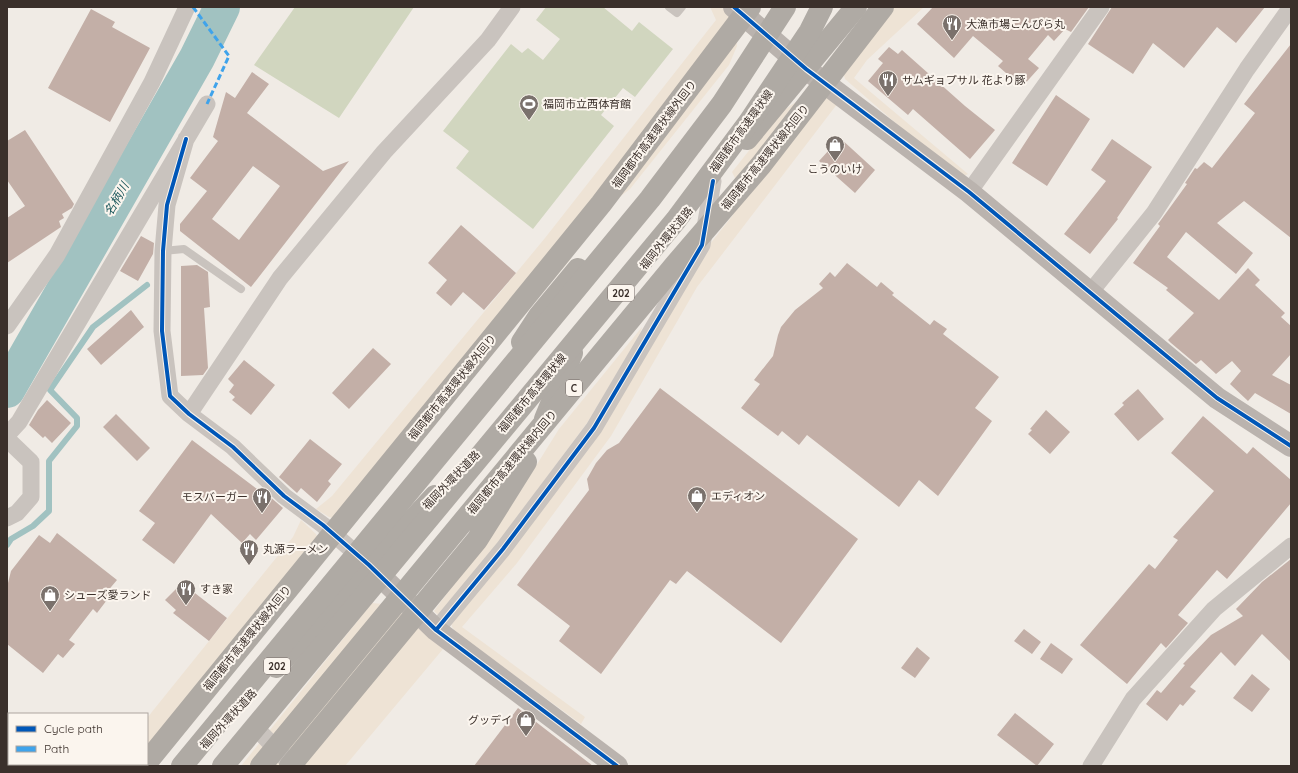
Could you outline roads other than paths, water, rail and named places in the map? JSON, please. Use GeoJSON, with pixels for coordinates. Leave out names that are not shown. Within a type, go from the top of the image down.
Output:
{"type":"FeatureCollection","features":[{"type":"Feature","properties":{"kind":"highway","name":"福岡都市高速環状線外回り"},"geometry":{"type":"LineString","coordinates":[[148,760],[601,204],[750,7]]}},
{"type":"Feature","properties":{"kind":"highway"},"geometry":{"type":"LineString","coordinates":[[182,766],[650,199],[722,104],[785,7]]}},
{"type":"Feature","properties":{"kind":"highway","name":"福岡外環状道路"},"geometry":{"type":"LineString","coordinates":[[225,766],[256,728],[539,316],[638,196],[767,34],[792,7]]}},
{"type":"Feature","properties":{"kind":"highway","name":"福岡都市高速環状線"},"geometry":{"type":"LineString","coordinates":[[225,766],[676,220],[749,122],[810,31],[822,7]]}},
{"type":"Feature","properties":{"kind":"highway","name":"福岡外環状道路"},"geometry":{"type":"LineString","coordinates":[[185,766],[369,565],[572,353],[856,7]]}},
{"type":"Feature","properties":{"kind":"highway","name":"福岡都市高速環状線内回り"},"geometry":{"type":"LineString","coordinates":[[261,766],[670,271],[761,165],[883,7]]}},
{"type":"Feature","properties":{"kind":"highway","name":"202"},"geometry":{"type":"LineString","coordinates":[[292,766],[477,540],[531,453],[572,353]]}},
{"type":"Feature","properties":{"kind":"street"},"geometry":{"type":"LineString","coordinates":[[189,414],[280,278],[384,152],[488,40],[512,7]]}},
{"type":"Feature","properties":{"kind":"street"},"geometry":{"type":"LineString","coordinates":[[734,7],[806,69],[969,192],[1089,294],[1216,398],[1291,446]]}},
{"type":"Feature","properties":{"kind":"street"},"geometry":{"type":"LineString","coordinates":[[969,192],[1101,7]]}},
{"type":"Feature","properties":{"kind":"street"},"geometry":{"type":"LineString","coordinates":[[1089,294],[1154,213],[1247,69],[1291,7]]}},
{"type":"Feature","properties":{"kind":"street"},"geometry":{"type":"LineString","coordinates":[[7,326],[61,249],[152,82],[190,8]]}},
{"type":"Feature","properties":{"kind":"street"},"geometry":{"type":"LineString","coordinates":[[7,435],[19,422],[207,104]]}},
{"type":"Feature","properties":{"kind":"street"},"geometry":{"type":"LineString","coordinates":[[186,139],[167,205],[163,251],[162,331],[170,396],[189,414],[233,447],[284,496],[323,525],[369,565],[436,630],[617,766]]}},
{"type":"Feature","properties":{"kind":"street"},"geometry":{"type":"LineString","coordinates":[[436,630],[503,549],[594,428],[702,245],[713,181]]}},
{"type":"Feature","properties":{"kind":"street"},"geometry":{"type":"LineString","coordinates":[[7,439],[31,462],[31,497],[17,513],[7,518]]}},
{"type":"Feature","properties":{"kind":"street"},"geometry":{"type":"LineString","coordinates":[[1091,766],[1133,699],[1209,614],[1291,546]]}},
{"type":"Feature","properties":{"kind":"street"},"geometry":{"type":"LineString","coordinates":[[256,728],[292,766]]}},
{"type":"Feature","properties":{"kind":"lane"},"geometry":{"type":"LineString","coordinates":[[669,7],[677,13],[682,7]]}},
{"type":"Feature","properties":{"kind":"lane"},"geometry":{"type":"LineString","coordinates":[[163,251],[184,249],[241,289]]}},
{"type":"Feature","properties":{"kind":"waterway","name":"名柄川"},"geometry":{"type":"LineString","coordinates":[[7,390],[197,58],[222,7]]}},
{"type":"Feature","properties":{"kind":"waterway"},"geometry":{"type":"LineString","coordinates":[[7,545],[11,539],[33,526],[49,511],[49,461],[77,426],[77,418],[50,390],[93,327],[147,285]]}},
{"type":"Feature","properties":{"kind":"waterway"},"geometry":{"type":"LineString","coordinates":[[7,365],[16,376]]}},
{"type":"Feature","properties":{"kind":"place","name":"大漁市場こんぴら丸"},"geometry":{"type":"Point","coordinates":[952,41]}},
{"type":"Feature","properties":{"kind":"place","name":"サムギョプサル 花より豚"},"geometry":{"type":"Point","coordinates":[888,97]}},
{"type":"Feature","properties":{"kind":"place","name":"福岡市立西体育館"},"geometry":{"type":"Point","coordinates":[529,121]}},
{"type":"Feature","properties":{"kind":"place","name":"こうのいけ"},"geometry":{"type":"Point","coordinates":[835,162]}},
{"type":"Feature","properties":{"kind":"place","name":"エディオン"},"geometry":{"type":"Point","coordinates":[697,513]}},
{"type":"Feature","properties":{"kind":"place","name":"モスバーガー"},"geometry":{"type":"Point","coordinates":[262,514]}},
{"type":"Feature","properties":{"kind":"place","name":"丸源ラーメン"},"geometry":{"type":"Point","coordinates":[249,566]}},
{"type":"Feature","properties":{"kind":"place","name":"すき家"},"geometry":{"type":"Point","coordinates":[186,606]}},
{"type":"Feature","properties":{"kind":"place","name":"シューズ愛ランド"},"geometry":{"type":"Point","coordinates":[50,612]}},
{"type":"Feature","properties":{"kind":"place","name":"グッデイ"},"geometry":{"type":"Point","coordinates":[526,737]}}]}
